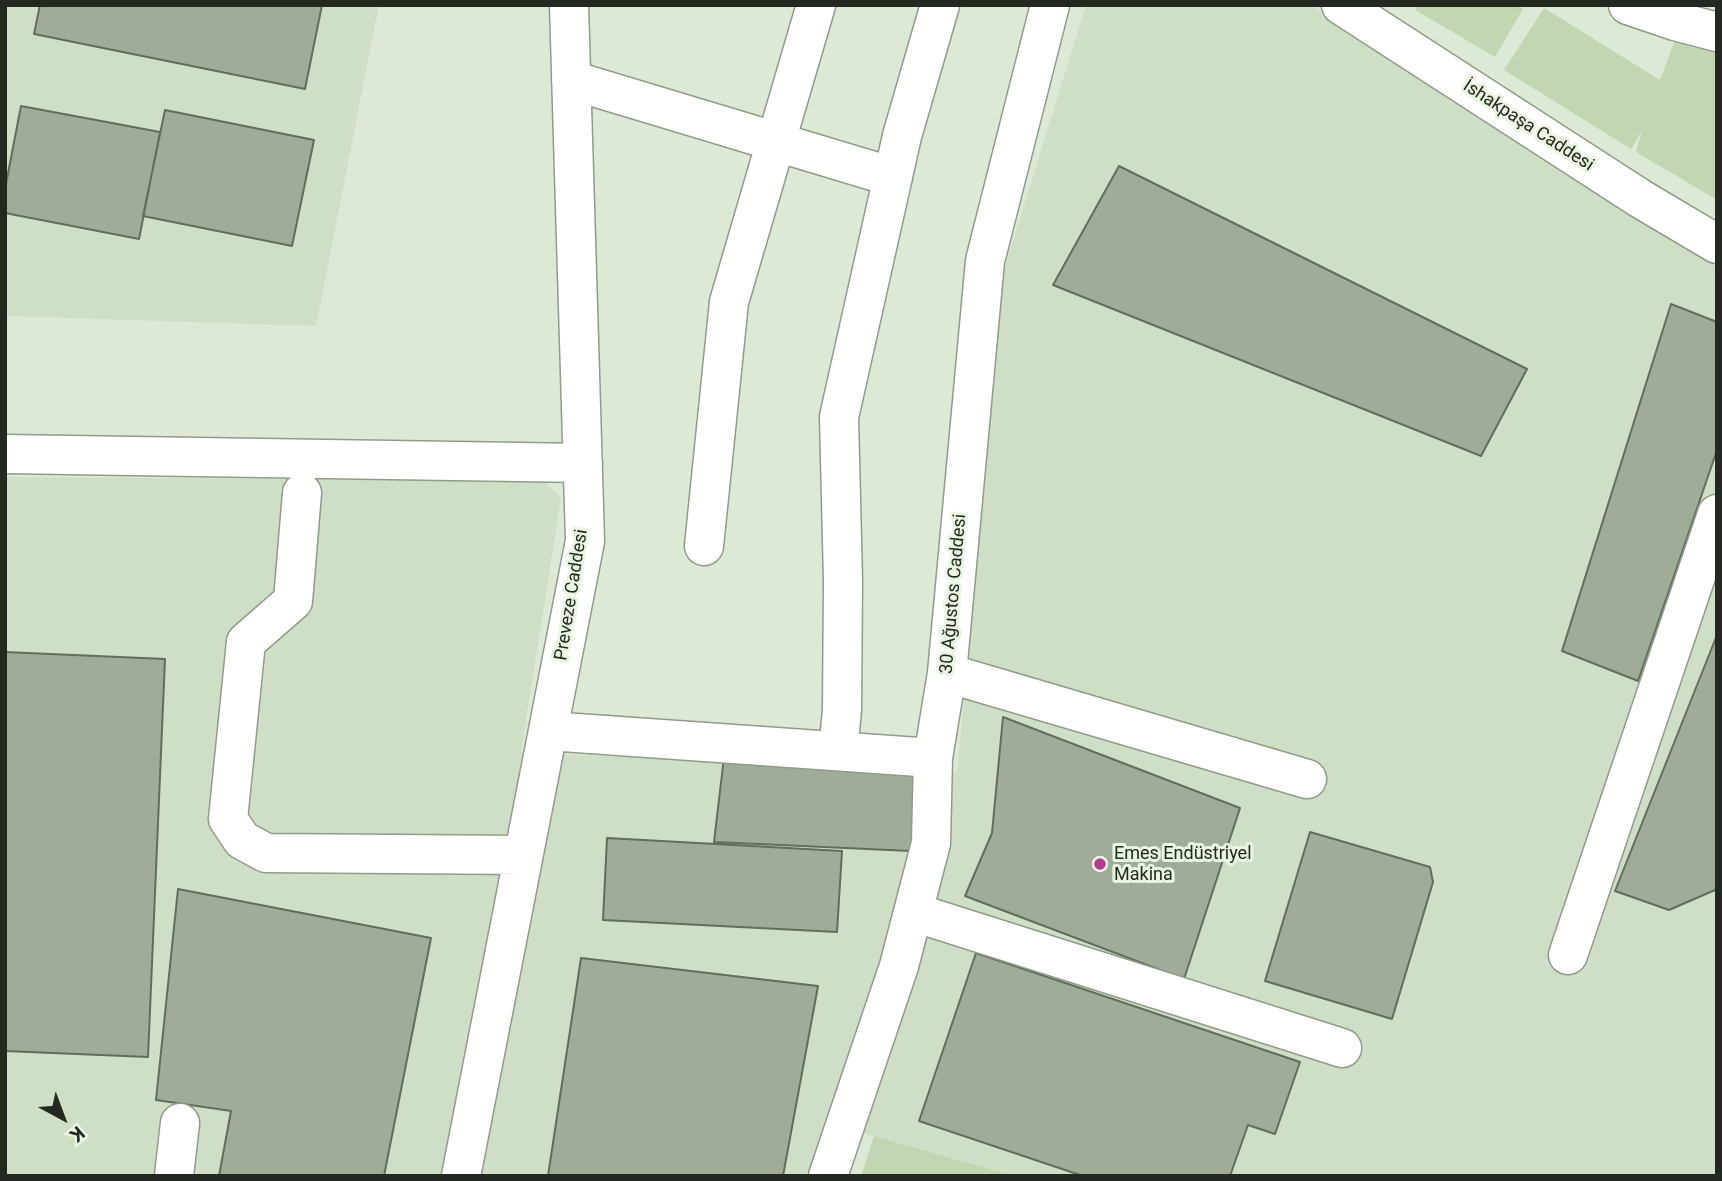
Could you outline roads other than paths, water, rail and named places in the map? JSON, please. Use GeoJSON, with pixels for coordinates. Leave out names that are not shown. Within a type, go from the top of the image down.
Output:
{"type":"FeatureCollection","features":[{"type":"Feature","properties":{"kind":"street","name":"Preveze Caddesi"},"geometry":{"type":"LineString","coordinates":[[461,1176],[585,541],[569,5]]}},
{"type":"Feature","properties":{"kind":"street"},"geometry":{"type":"LineString","coordinates":[[704,546],[729,302],[816,5]]}},
{"type":"Feature","properties":{"kind":"street"},"geometry":{"type":"LineString","coordinates":[[838,751],[842,710],[843,581],[839,416],[902,136],[940,5]]}},
{"type":"Feature","properties":{"kind":"street","name":"30 Ağustos Caddesi"},"geometry":{"type":"LineString","coordinates":[[828,1176],[899,966],[931,843],[933,758],[947,673],[985,261],[1050,5]]}},
{"type":"Feature","properties":{"kind":"street"},"geometry":{"type":"LineString","coordinates":[[1628,5],[1677,13],[1717,32]]}},
{"type":"Feature","properties":{"kind":"street","name":"İshakpaşa Caddesi"},"geometry":{"type":"LineString","coordinates":[[1356,10],[1641,199],[1717,244]]}},
{"type":"Feature","properties":{"kind":"street"},"geometry":{"type":"LineString","coordinates":[[571,80],[893,177]]}},
{"type":"Feature","properties":{"kind":"street"},"geometry":{"type":"LineString","coordinates":[[5,454],[583,463]]}},
{"type":"Feature","properties":{"kind":"street"},"geometry":{"type":"LineString","coordinates":[[302,493],[293,601],[246,642],[228,819],[242,839],[265,853],[523,855]]}},
{"type":"Feature","properties":{"kind":"street"},"geometry":{"type":"LineString","coordinates":[[1568,955],[1717,514]]}},
{"type":"Feature","properties":{"kind":"street"},"geometry":{"type":"LineString","coordinates":[[947,673],[1307,779]]}},
{"type":"Feature","properties":{"kind":"street"},"geometry":{"type":"LineString","coordinates":[[548,731],[933,758]]}},
{"type":"Feature","properties":{"kind":"street"},"geometry":{"type":"LineString","coordinates":[[913,912],[1342,1048]]}},
{"type":"Feature","properties":{"kind":"street"},"geometry":{"type":"LineString","coordinates":[[174,1176],[180,1123]]}},
{"type":"Feature","properties":{"kind":"place","name":"Emes Endüstriyel Makina"},"geometry":{"type":"Point","coordinates":[1100,864]}}]}
